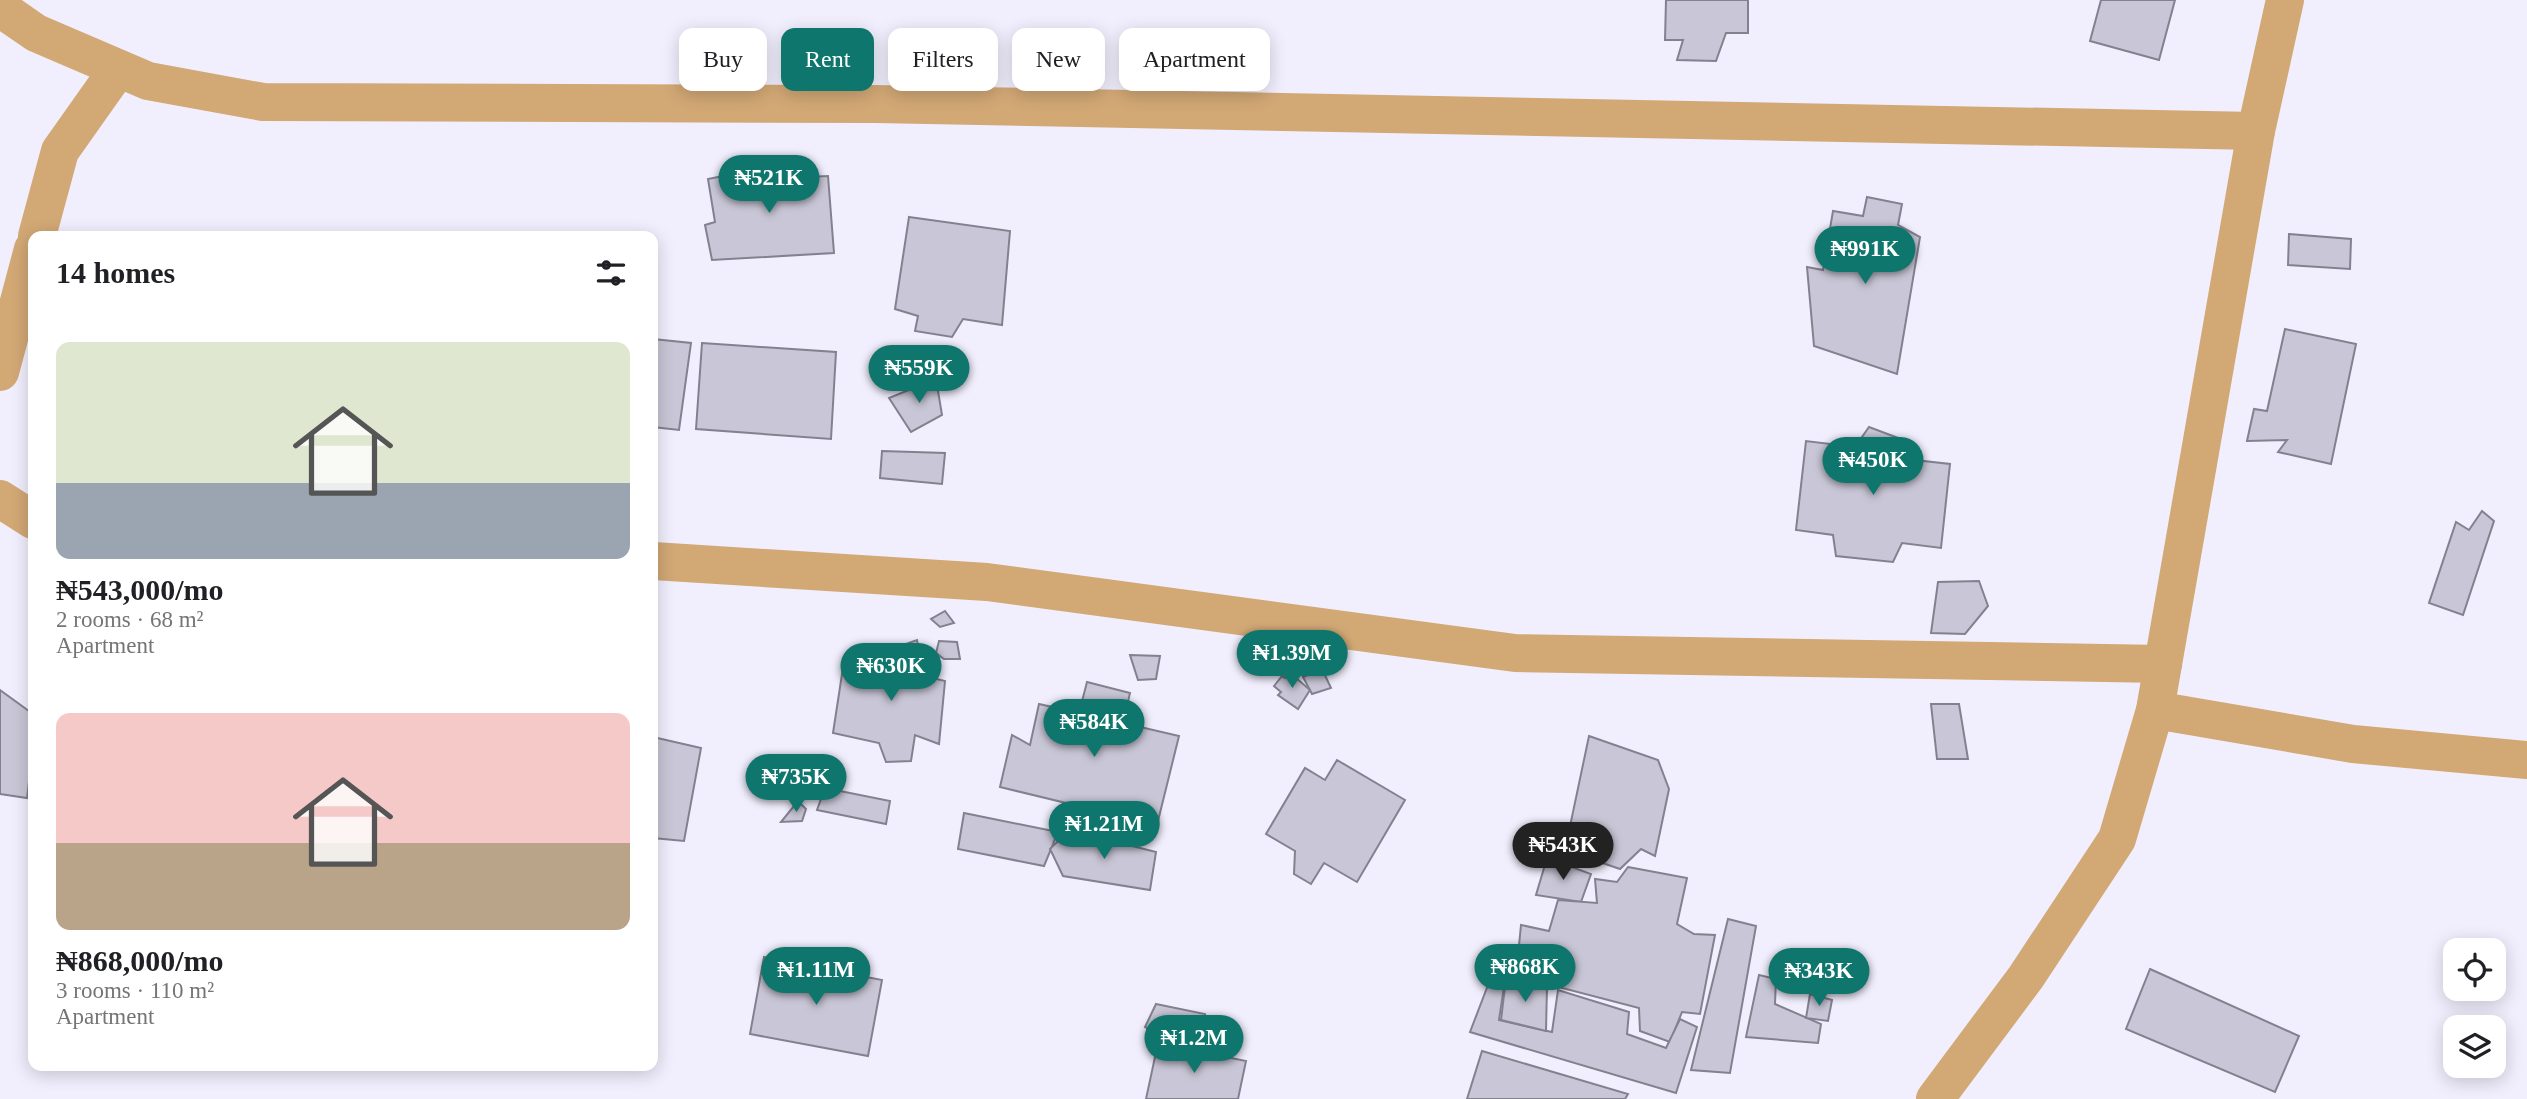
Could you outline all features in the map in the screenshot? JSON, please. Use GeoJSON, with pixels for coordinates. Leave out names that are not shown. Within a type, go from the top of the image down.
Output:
{"type":"FeatureCollection","features":[{"type":"Feature","properties":{"kind":"street"},"geometry":{"type":"LineString","coordinates":[[1934,1099],[2026,977],[2117,839],[2155,710],[2256,131],[2286,0]]}},
{"type":"Feature","properties":{"kind":"street"},"geometry":{"type":"LineString","coordinates":[[0,8],[36,33],[148,81],[263,102],[876,104],[2256,131]]}},
{"type":"Feature","properties":{"kind":"street"},"geometry":{"type":"LineString","coordinates":[[38,231],[60,150],[118,69]]}},
{"type":"Feature","properties":{"kind":"street"},"geometry":{"type":"LineString","coordinates":[[0,372],[28,268]]}},
{"type":"Feature","properties":{"kind":"street"},"geometry":{"type":"LineString","coordinates":[[0,499],[28,517]]}},
{"type":"Feature","properties":{"kind":"street"},"geometry":{"type":"LineString","coordinates":[[658,561],[987,582],[1515,653],[2163,664]]}},
{"type":"Feature","properties":{"kind":"street"},"geometry":{"type":"LineString","coordinates":[[2155,710],[2353,744],[2527,760]]}},
{"type":"Feature","properties":{"kind":"building"},"geometry":{"type":"Polygon","coordinates":[[[1666,0],[1748,0],[1748,33],[1726,33],[1716,61],[1677,60],[1683,40],[1665,40],[1666,0]]]}},
{"type":"Feature","properties":{"kind":"building"},"geometry":{"type":"Polygon","coordinates":[[[2101,0],[2175,0],[2159,60],[2090,41],[2101,0]]]}},
{"type":"Feature","properties":{"kind":"building"},"geometry":{"type":"Polygon","coordinates":[[[774,162],[779,178],[828,176],[834,253],[712,260],[705,225],[715,222],[708,179],[743,172],[745,166],[774,162]]]}},
{"type":"Feature","properties":{"kind":"building"},"geometry":{"type":"Polygon","coordinates":[[[1867,197],[1902,204],[1898,225],[1920,237],[1897,374],[1814,346],[1807,267],[1823,270],[1833,211],[1863,216],[1867,197]]]}},
{"type":"Feature","properties":{"kind":"building"},"geometry":{"type":"Polygon","coordinates":[[[909,217],[1010,231],[1002,325],[963,319],[952,337],[915,331],[918,316],[895,309],[909,217]]]}},
{"type":"Feature","properties":{"kind":"building"},"geometry":{"type":"Polygon","coordinates":[[[2289,234],[2351,239],[2350,269],[2288,265],[2289,234]]]}},
{"type":"Feature","properties":{"kind":"building"},"geometry":{"type":"Polygon","coordinates":[[[2285,329],[2356,344],[2331,464],[2278,452],[2287,440],[2247,441],[2254,409],[2267,411],[2285,329]]]}},
{"type":"Feature","properties":{"kind":"building"},"geometry":{"type":"Polygon","coordinates":[[[658,340],[691,343],[679,430],[658,428],[658,340]]]}},
{"type":"Feature","properties":{"kind":"building"},"geometry":{"type":"Polygon","coordinates":[[[702,343],[836,352],[831,439],[696,429],[702,343]]]}},
{"type":"Feature","properties":{"kind":"building"},"geometry":{"type":"Polygon","coordinates":[[[936,379],[942,415],[911,432],[889,398],[936,379]]]}},
{"type":"Feature","properties":{"kind":"building"},"geometry":{"type":"Polygon","coordinates":[[[1869,427],[1909,442],[1915,460],[1950,464],[1941,548],[1902,543],[1893,562],[1836,556],[1833,535],[1796,530],[1806,441],[1855,447],[1869,427]]]}},
{"type":"Feature","properties":{"kind":"building"},"geometry":{"type":"Polygon","coordinates":[[[882,451],[945,453],[942,484],[880,478],[882,451]]]}},
{"type":"Feature","properties":{"kind":"building"},"geometry":{"type":"Polygon","coordinates":[[[2482,511],[2494,521],[2463,615],[2429,603],[2456,522],[2469,530],[2482,511]]]}},
{"type":"Feature","properties":{"kind":"building"},"geometry":{"type":"Polygon","coordinates":[[[1979,581],[1988,606],[1965,634],[1931,633],[1938,582],[1979,581]]]}},
{"type":"Feature","properties":{"kind":"building"},"geometry":{"type":"Polygon","coordinates":[[[945,611],[954,623],[940,627],[931,619],[945,611]]]}},
{"type":"Feature","properties":{"kind":"building"},"geometry":{"type":"Polygon","coordinates":[[[917,640],[924,676],[945,681],[939,744],[915,735],[911,761],[886,762],[879,743],[833,733],[844,661],[881,670],[886,651],[917,640]]]}},
{"type":"Feature","properties":{"kind":"building"},"geometry":{"type":"Polygon","coordinates":[[[939,641],[957,642],[960,659],[944,659],[936,653],[939,641]]]}},
{"type":"Feature","properties":{"kind":"building"},"geometry":{"type":"Polygon","coordinates":[[[1130,655],[1160,656],[1156,679],[1138,680],[1130,655]]]}},
{"type":"Feature","properties":{"kind":"building"},"geometry":{"type":"Polygon","coordinates":[[[1322,669],[1331,688],[1312,694],[1303,677],[1322,669]]]}},
{"type":"Feature","properties":{"kind":"building"},"geometry":{"type":"Polygon","coordinates":[[[1289,672],[1310,690],[1298,709],[1278,695],[1281,692],[1274,686],[1289,672]]]}},
{"type":"Feature","properties":{"kind":"building"},"geometry":{"type":"Polygon","coordinates":[[[1087,682],[1130,693],[1123,723],[1179,736],[1157,825],[1000,787],[1012,735],[1030,745],[1039,704],[1079,713],[1087,682]]]}},
{"type":"Feature","properties":{"kind":"building"},"geometry":{"type":"Polygon","coordinates":[[[0,690],[28,710],[28,790],[27,798],[0,794],[0,690]]]}},
{"type":"Feature","properties":{"kind":"building"},"geometry":{"type":"Polygon","coordinates":[[[1931,704],[1959,704],[1968,759],[1937,759],[1931,704]]]}},
{"type":"Feature","properties":{"kind":"building"},"geometry":{"type":"Polygon","coordinates":[[[1589,736],[1658,760],[1669,789],[1655,856],[1641,849],[1620,869],[1565,850],[1589,736]]]}},
{"type":"Feature","properties":{"kind":"building"},"geometry":{"type":"Polygon","coordinates":[[[658,738],[701,748],[684,841],[658,838],[658,738]]]}},
{"type":"Feature","properties":{"kind":"building"},"geometry":{"type":"Polygon","coordinates":[[[1337,760],[1405,800],[1357,882],[1324,863],[1311,884],[1294,874],[1295,851],[1266,834],[1305,768],[1325,780],[1337,760]]]}},
{"type":"Feature","properties":{"kind":"building"},"geometry":{"type":"Polygon","coordinates":[[[825,788],[890,801],[886,824],[817,810],[825,788]]]}},
{"type":"Feature","properties":{"kind":"building"},"geometry":{"type":"Polygon","coordinates":[[[798,801],[806,809],[802,821],[781,822],[798,801]]]}},
{"type":"Feature","properties":{"kind":"building"},"geometry":{"type":"Polygon","coordinates":[[[964,813],[1058,832],[1044,866],[958,849],[964,813]]]}},
{"type":"Feature","properties":{"kind":"building"},"geometry":{"type":"Polygon","coordinates":[[[1069,830],[1156,852],[1150,890],[1063,876],[1050,849],[1069,830]]]}},
{"type":"Feature","properties":{"kind":"building"},"geometry":{"type":"Polygon","coordinates":[[[1547,858],[1591,874],[1581,902],[1536,895],[1547,858]]]}},
{"type":"Feature","properties":{"kind":"building"},"geometry":{"type":"Polygon","coordinates":[[[1628,867],[1687,878],[1677,924],[1694,934],[1715,935],[1700,1014],[1682,1012],[1670,1042],[1640,1031],[1639,1008],[1516,976],[1521,925],[1549,931],[1558,900],[1597,903],[1595,879],[1617,882],[1628,867]]]}},
{"type":"Feature","properties":{"kind":"building"},"geometry":{"type":"Polygon","coordinates":[[[1728,919],[1756,926],[1730,1073],[1691,1070],[1728,919]]]}},
{"type":"Feature","properties":{"kind":"building"},"geometry":{"type":"Polygon","coordinates":[[[764,957],[882,980],[868,1056],[750,1034],[764,957]]]}},
{"type":"Feature","properties":{"kind":"building"},"geometry":{"type":"Polygon","coordinates":[[[2150,969],[2299,1036],[2275,1092],[2126,1029],[2150,969]]]}},
{"type":"Feature","properties":{"kind":"building"},"geometry":{"type":"Polygon","coordinates":[[[1493,972],[1505,980],[1499,1020],[1552,1032],[1558,990],[1629,1012],[1627,1034],[1666,1048],[1680,1019],[1697,1027],[1676,1093],[1470,1032],[1493,972]]]}},
{"type":"Feature","properties":{"kind":"building"},"geometry":{"type":"Polygon","coordinates":[[[1759,975],[1776,979],[1775,1004],[1821,1024],[1818,1043],[1746,1037],[1759,975]]]}},
{"type":"Feature","properties":{"kind":"building"},"geometry":{"type":"Polygon","coordinates":[[[1506,978],[1547,987],[1546,1031],[1501,1020],[1506,978]]]}},
{"type":"Feature","properties":{"kind":"building"},"geometry":{"type":"Polygon","coordinates":[[[1810,994],[1832,1000],[1828,1021],[1806,1018],[1810,994]]]}},
{"type":"Feature","properties":{"kind":"building"},"geometry":{"type":"Polygon","coordinates":[[[1156,1004],[1205,1014],[1209,1030],[1193,1051],[1145,1027],[1156,1004]]]}},
{"type":"Feature","properties":{"kind":"building"},"geometry":{"type":"Polygon","coordinates":[[[1158,1043],[1246,1061],[1238,1099],[1146,1099],[1158,1043]]]}},
{"type":"Feature","properties":{"kind":"building"},"geometry":{"type":"Polygon","coordinates":[[[1482,1051],[1628,1094],[1625,1099],[1467,1099],[1482,1051]]]}}]}
